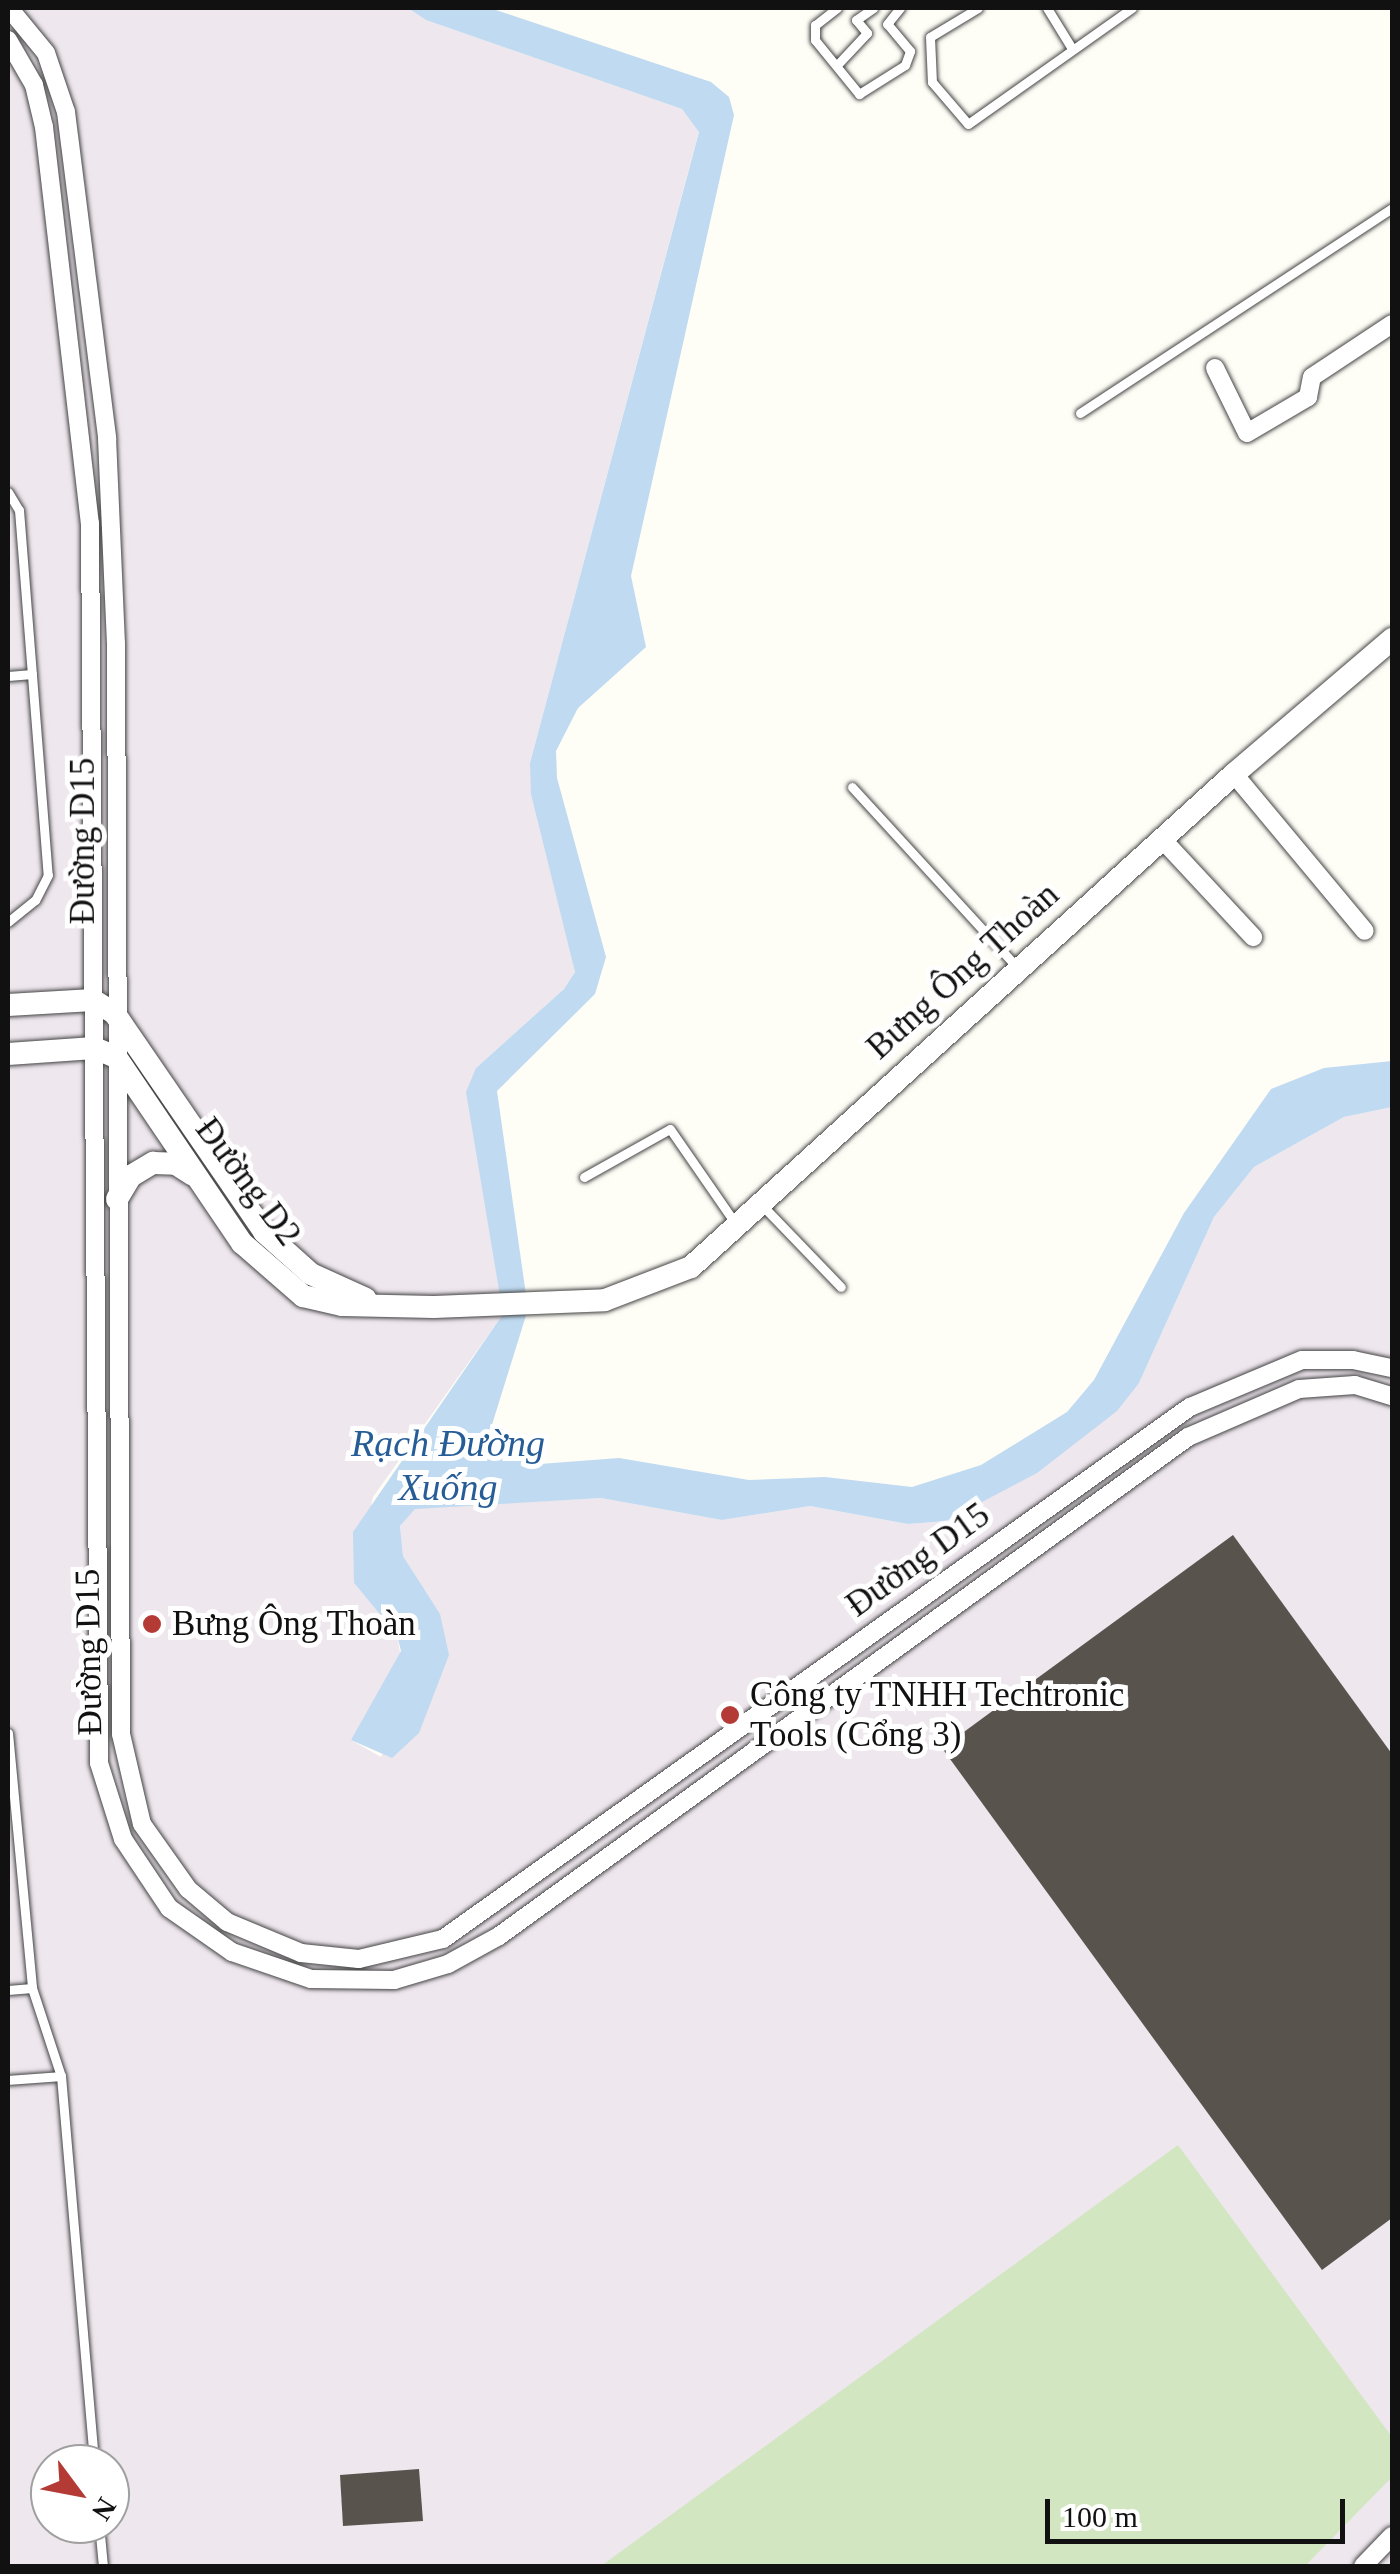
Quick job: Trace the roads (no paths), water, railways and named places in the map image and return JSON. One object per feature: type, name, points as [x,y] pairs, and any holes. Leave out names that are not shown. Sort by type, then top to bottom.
[{"type":"street","name":"Đường D15","points":[[9,8],[46,53],[62,94],[98,354],[116,642],[115,1014],[105,1052],[98,1750],[112,1812],[152,1886],[188,1924],[259,1965],[324,1980],[394,1980],[474,1951],[1188,1437],[1299,1389],[1355,1386],[1392,1396]]},
{"type":"street","name":"Đường D15","points":[[8,40],[40,106],[84,436],[94,644],[94,1000],[105,1052],[117,1198],[122,1734],[142,1824],[188,1890],[227,1922],[301,1953],[359,1959],[416,1949],[473,1923],[1190,1407],[1302,1360],[1354,1360],[1392,1368]]},
{"type":"street","points":[[1215,368],[1248,433],[1308,396],[1312,377],[1392,324]]},
{"type":"street","name":"Bưng Ông Thoàn","points":[[434,1307],[556,1306],[606,1300],[691,1266],[1234,774],[1391,643]]},
{"type":"street","points":[[1234,774],[1365,931]]},
{"type":"street","points":[[1162,839],[1254,937]]},
{"type":"street","points":[[8,1005],[94,1000],[115,1014]]},
{"type":"street","name":"Đường D2","points":[[115,1014],[279,1249],[330,1285],[378,1304]]},
{"type":"street","points":[[8,1054],[105,1052]]},
{"type":"street","name":"Đường D2","points":[[105,1052],[242,1243],[285,1284],[321,1302],[434,1307]]},
{"type":"street","points":[[117,1198],[138,1170],[161,1162],[184,1168],[202,1183]]},
{"type":"street","points":[[678,1773],[692,1792]]},
{"type":"street","points":[[1362,2566],[1392,2536]]},
{"type":"lane","points":[[837,8],[815,25],[816,40],[860,94],[905,65],[910,50],[887,24],[900,8]]},
{"type":"lane","points":[[837,65],[866,33],[856,20],[874,8]]},
{"type":"lane","points":[[956,8],[963,17]]},
{"type":"lane","points":[[978,8],[930,37],[932,82],[968,124],[1071,47],[1132,8]]},
{"type":"lane","points":[[1047,8],[1071,47]]},
{"type":"lane","points":[[1080,414],[1392,208]]},
{"type":"lane","points":[[8,492],[19,510],[48,876],[36,900],[8,922]]},
{"type":"lane","points":[[8,676],[32,674]]},
{"type":"lane","points":[[852,787],[1018,968]]},
{"type":"lane","points":[[584,1177],[670,1129],[735,1223]]},
{"type":"lane","points":[[759,1202],[840,1287]]},
{"type":"lane","points":[[8,1733],[32,1988],[61,2076],[92,2444]]},
{"type":"lane","points":[[8,1990],[32,1988]]},
{"type":"lane","points":[[8,2080],[61,2076]]},
{"type":"water","name":"Rạch Đường Xuống","points":[[408,8],[490,8],[711,82],[729,97],[734,115],[631,576],[646,647],[578,708],[556,751],[557,778],[606,957],[595,994],[497,1091],[528,1309],[486,1444],[492,1454],[540,1464],[619,1458],[749,1480],[825,1477],[912,1487],[981,1465],[1067,1412],[1094,1380],[1184,1213],[1271,1089],[1324,1068],[1392,1061],[1392,1107],[1344,1117],[1254,1167],[1214,1217],[1139,1383],[1117,1411],[1037,1473],[946,1521],[908,1524],[810,1506],[722,1520],[601,1498],[415,1509],[400,1526],[403,1556],[440,1614],[449,1655],[419,1733],[392,1758],[351,1740],[401,1651],[397,1635],[354,1583],[353,1532],[503,1314],[466,1092],[476,1068],[564,989],[575,972],[531,794],[530,763],[699,132],[682,109],[426,20]]},
{"type":"place","name":"Bưng Ông Thoàn","points":[[152,1624]]},
{"type":"place","name":"Công ty TNHH Techtronic Tools (Cổng 3)","points":[[730,1715]]}]
